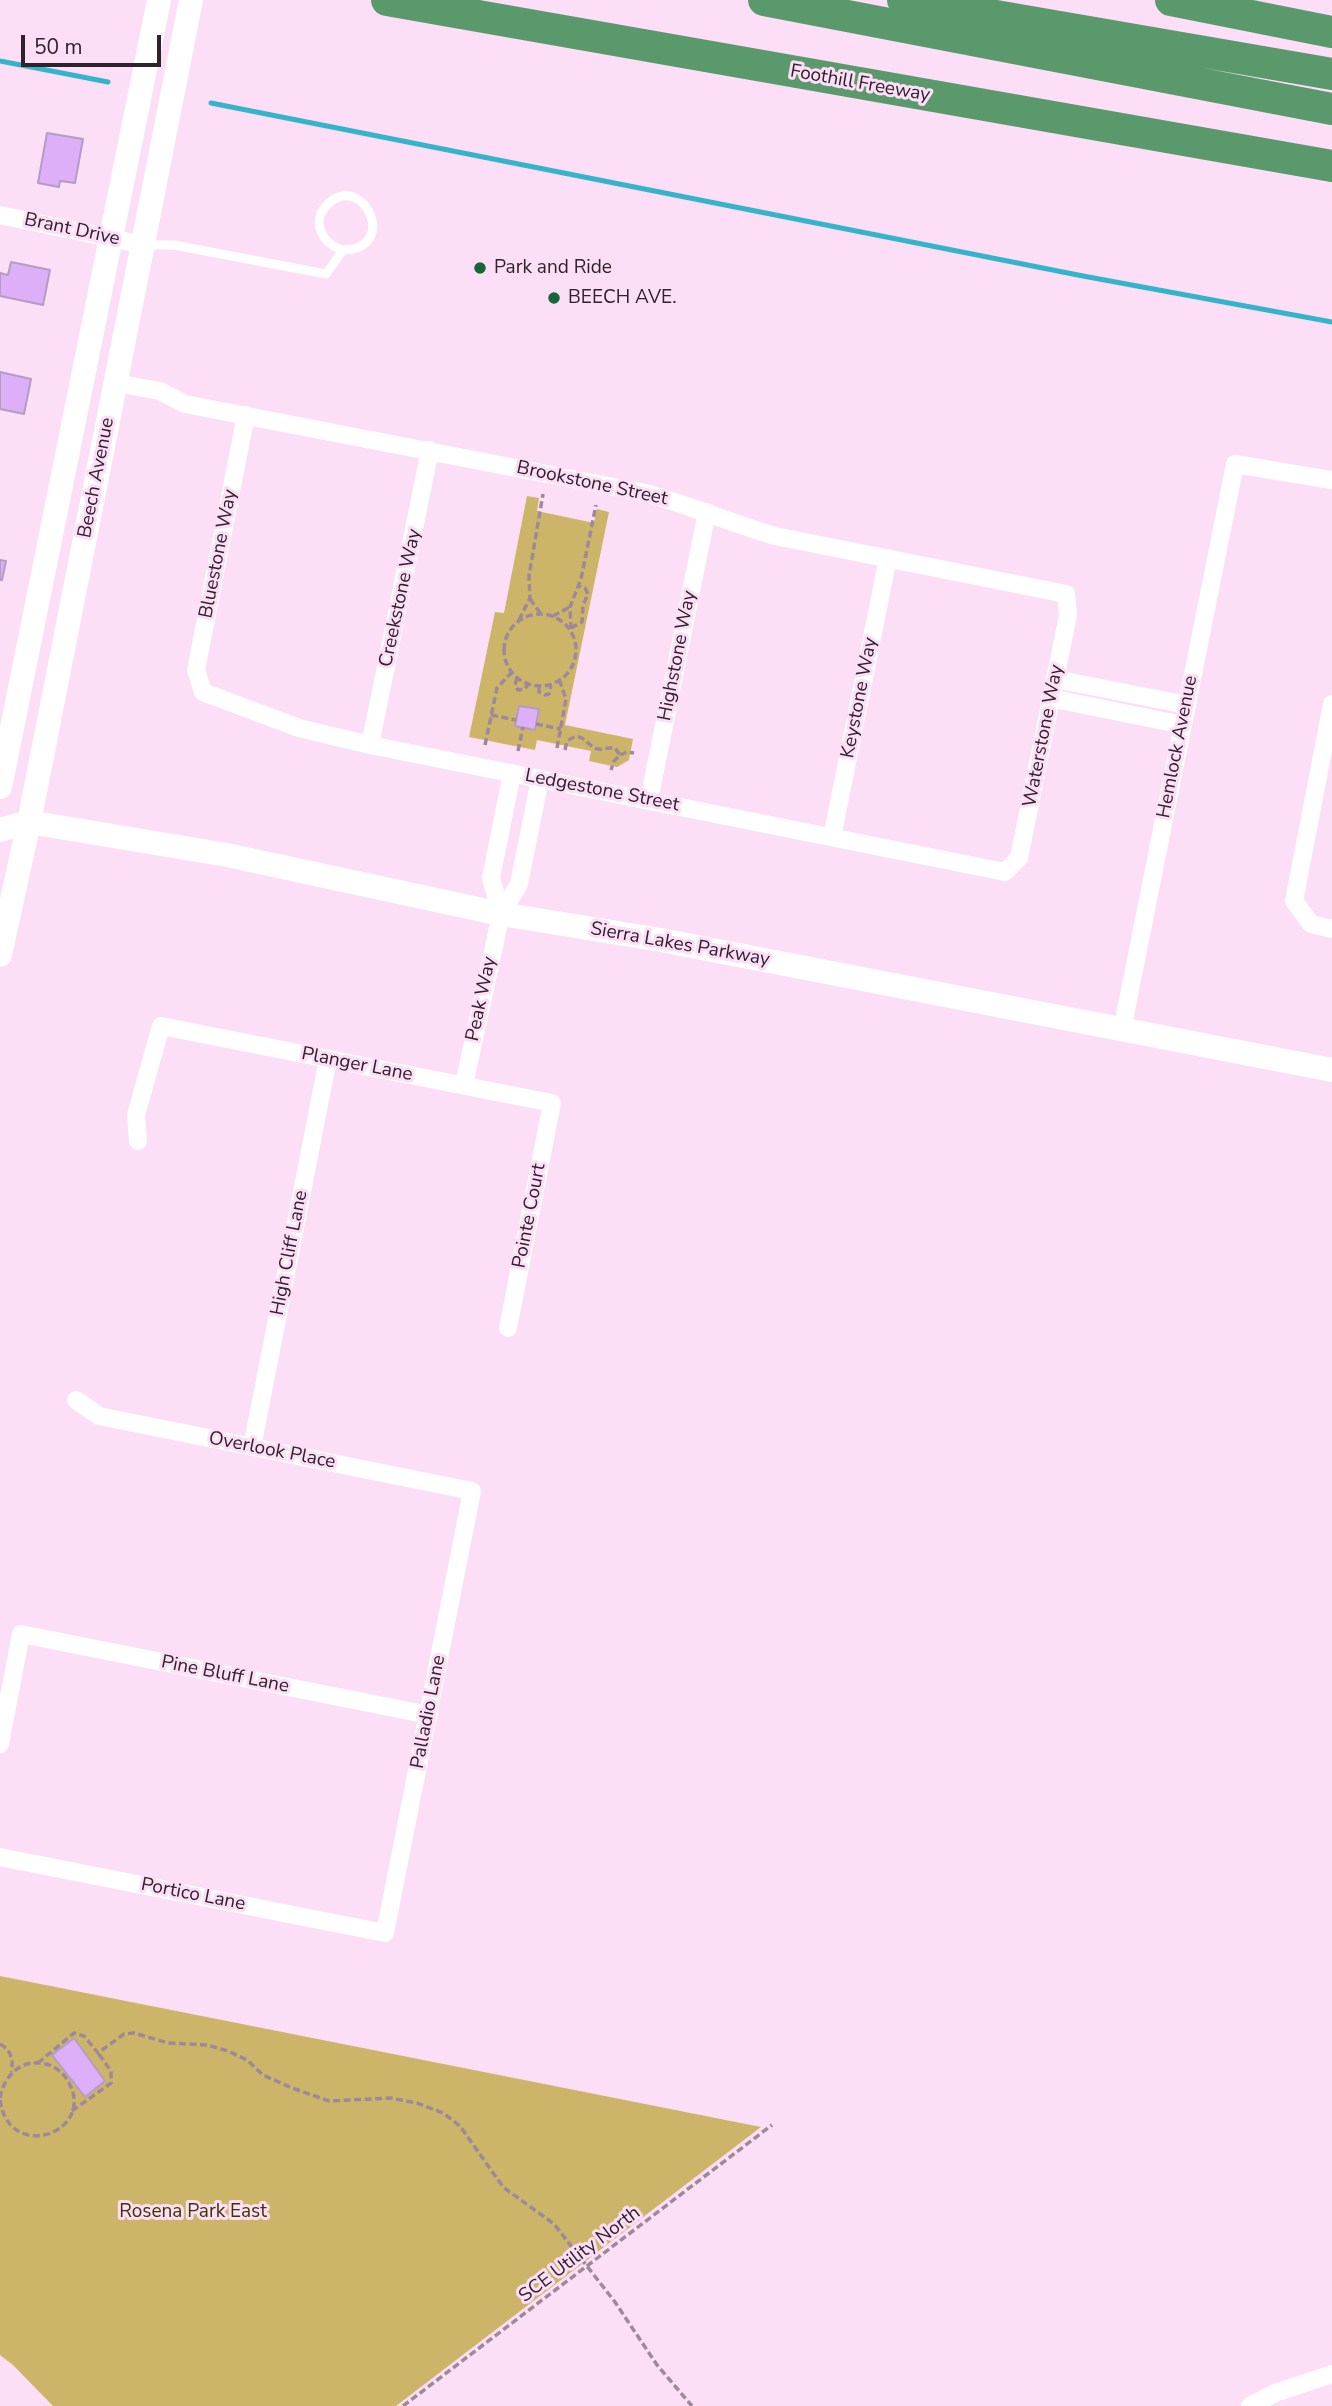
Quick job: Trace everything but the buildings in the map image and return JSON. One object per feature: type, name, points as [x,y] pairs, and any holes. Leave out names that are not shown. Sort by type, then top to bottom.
[{"type":"highway","name":"Foothill Freeway","points":[[387,0],[1332,166]]},
{"type":"highway","points":[[764,0],[1332,109]]},
{"type":"highway","points":[[903,0],[1332,74]]},
{"type":"highway","points":[[1171,0],[1332,32]]},
{"type":"main road","name":"Beech Avenue","points":[[0,788],[159,0]]},
{"type":"main road","name":"Beech Avenue","points":[[0,955],[29,822],[191,0]]},
{"type":"main road","name":"Sierra Lakes Parkway","points":[[0,800],[29,822]]},
{"type":"main road","name":"Sierra Lakes Parkway","points":[[0,830],[29,822],[227,855],[501,914],[661,940],[1332,1070]]},
{"type":"street","name":"Brant Drive","points":[[0,215],[144,245]]},
{"type":"street","name":"Brookstone Street","points":[[116,383],[160,391],[185,404],[645,493],[775,536],[1066,594]]},
{"type":"street","name":"Bluestone Way","points":[[203,692],[196,670],[246,415]]},
{"type":"street","name":"Creekstone Way","points":[[370,745],[430,450]]},
{"type":"street","name":"Hemlock Avenue","points":[[1122,1030],[1235,464],[1332,480]]},
{"type":"street","name":"Highstone Way","points":[[649,800],[707,512]]},
{"type":"street","name":"Keystone Way","points":[[832,837],[888,558]]},
{"type":"street","name":"Waterstone Way","points":[[1005,872],[1019,858],[1068,615],[1066,594]]},
{"type":"street","points":[[1055,678],[1187,705]]},
{"type":"street","name":"Ledgestone Street","points":[[203,692],[299,728],[370,745],[1005,872]]},
{"type":"street","points":[[1051,698],[1183,725]]},
{"type":"street","points":[[1332,704],[1294,901],[1311,924],[1332,929]]},
{"type":"street","name":"Peak Way","points":[[501,914],[491,878],[512,773]]},
{"type":"street","name":"Peak Way","points":[[464,1085],[501,914],[519,884],[540,779]]},
{"type":"street","name":"Planger Lane","points":[[138,1141],[136,1115],[161,1026],[552,1103]]},
{"type":"street","name":"High Cliff Lane","points":[[252,1447],[328,1059]]},
{"type":"street","name":"Pointe Court","points":[[508,1328],[552,1103]]},
{"type":"street","name":"Overlook Place","points":[[76,1400],[99,1416],[472,1491]]},
{"type":"street","name":"Palladio Lane","points":[[385,1933],[472,1491]]},
{"type":"street","name":"Pine Bluff Lane","points":[[0,1744],[21,1634],[429,1715]]},
{"type":"street","name":"Portico Lane","points":[[0,1857],[385,1933]]},
{"type":"street","points":[[1250,2406],[1275,2393],[1332,2374]]},
{"type":"lane","points":[[144,245],[174,244],[326,274],[343,250],[360,247],[372,233],[374,225],[369,208],[363,202],[346,196],[329,203],[320,218],[322,236],[335,248],[343,250]]},
{"type":"path","points":[[519,620],[541,614],[563,621],[571,629],[577,652],[569,674],[551,685],[539,687],[528,684],[512,672],[504,653],[510,629],[519,620],[530,598],[529,576],[543,494]]},
{"type":"path","points":[[571,629],[570,607],[578,586],[596,505]]},
{"type":"path","points":[[571,629],[582,622],[583,605],[588,594],[585,588],[578,586]]},
{"type":"path","points":[[530,598],[541,614]]},
{"type":"path","points":[[552,616],[570,607]]},
{"type":"path","points":[[485,745],[497,688],[512,672]]},
{"type":"path","points":[[517,678],[515,685],[518,690],[524,689],[528,684]]},
{"type":"path","points":[[557,748],[566,699],[559,681]]},
{"type":"path","points":[[539,687],[539,692],[545,695],[549,694],[551,685]]},
{"type":"path","points":[[491,715],[516,720]]},
{"type":"path","points":[[536,724],[561,729]]},
{"type":"path","points":[[518,751],[523,727]]},
{"type":"path","points":[[565,750],[570,739],[580,737],[597,749],[615,748],[620,755]]},
{"type":"path","points":[[611,770],[620,755],[634,753]]},
{"type":"path","points":[[0,2044],[9,2052],[13,2065],[0,2099],[6,2120],[13,2127],[31,2136],[42,2136],[61,2128],[72,2111],[110,2083],[111,2071],[85,2036],[74,2033],[38,2063]]},
{"type":"path","points":[[98,2053],[124,2034],[134,2033],[168,2043],[207,2045],[247,2060],[263,2075],[329,2101],[391,2098],[417,2103],[443,2113],[460,2126],[503,2187],[554,2224],[615,2302],[657,2365],[692,2406]]},
{"type":"path","points":[[0,2083],[26,2064],[50,2065],[61,2070],[73,2089],[72,2111]]},
{"type":"path","name":"SCE Utility North","points":[[403,2406],[772,2126]]},
{"type":"green space","points":[[527,496],[539,498],[537,511],[594,523],[597,509],[609,512],[565,725],[633,739],[629,760],[617,767],[589,761],[591,751],[537,740],[535,750],[469,737],[495,612],[504,613]]},
{"type":"green space","name":"Rosena Park East","points":[[0,1976],[761,2127],[396,2406],[53,2406],[0,2355]]},
{"type":"waterway","points":[[0,61],[108,82]]},
{"type":"waterway","points":[[211,103],[1083,276],[1332,322]]},
{"type":"place","name":"Park and Ride","points":[[480,268]]},
{"type":"place","name":"BEECH AVE.","points":[[554,298]]}]
